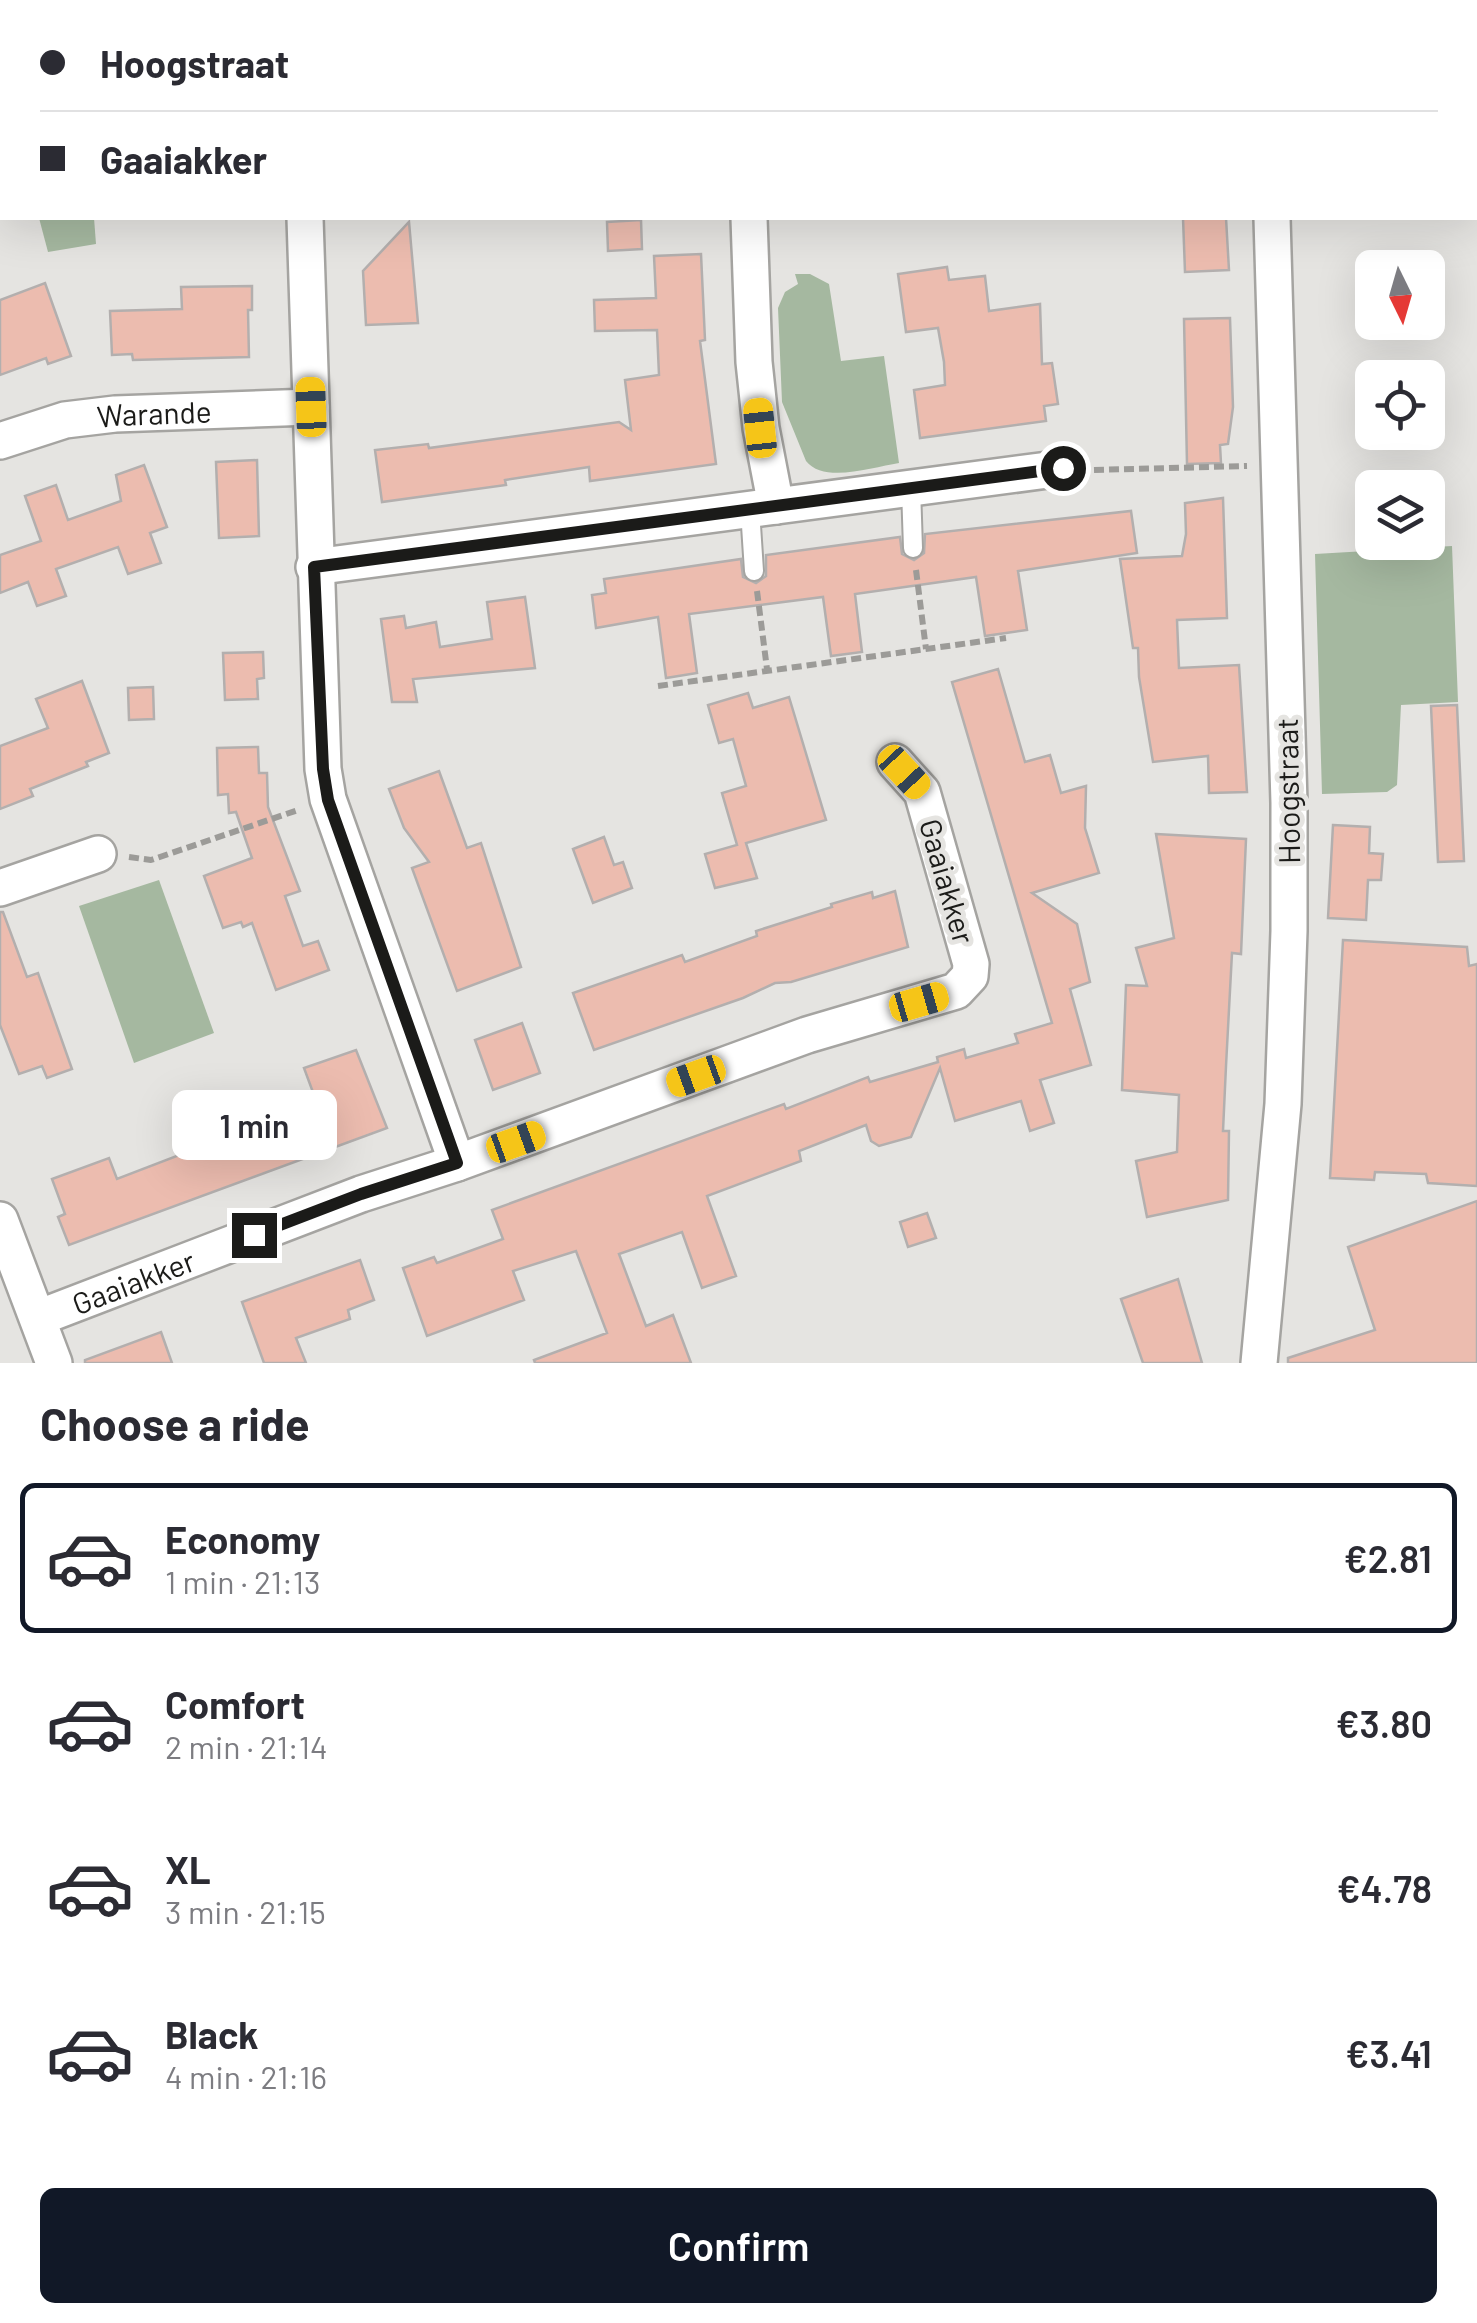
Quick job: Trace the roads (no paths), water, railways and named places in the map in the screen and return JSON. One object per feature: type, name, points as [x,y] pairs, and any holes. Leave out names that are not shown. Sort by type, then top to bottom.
[{"type":"street","points":[[305,220],[323,769],[328,800],[457,1163]]},
{"type":"street","points":[[749,220],[763,508]]},
{"type":"street","name":"Hoogstraat","points":[[1259,1363],[1282,1104],[1289,931],[1290,803],[1272,220]]},
{"type":"street","name":"Warande","points":[[0,441],[65,420],[115,414],[311,407]]},
{"type":"street","points":[[314,567],[1063,468]]},
{"type":"street","name":"Gaaiakker","points":[[38,1318],[361,1194],[807,1036],[956,992],[970,976],[972,964],[922,792],[895,762]]},
{"type":"street","points":[[0,888],[98,854]]},
{"type":"street","points":[[0,1220],[54,1363]]},
{"type":"lane","points":[[911,488],[914,548]]},
{"type":"lane","points":[[754,572],[763,508]]}]
